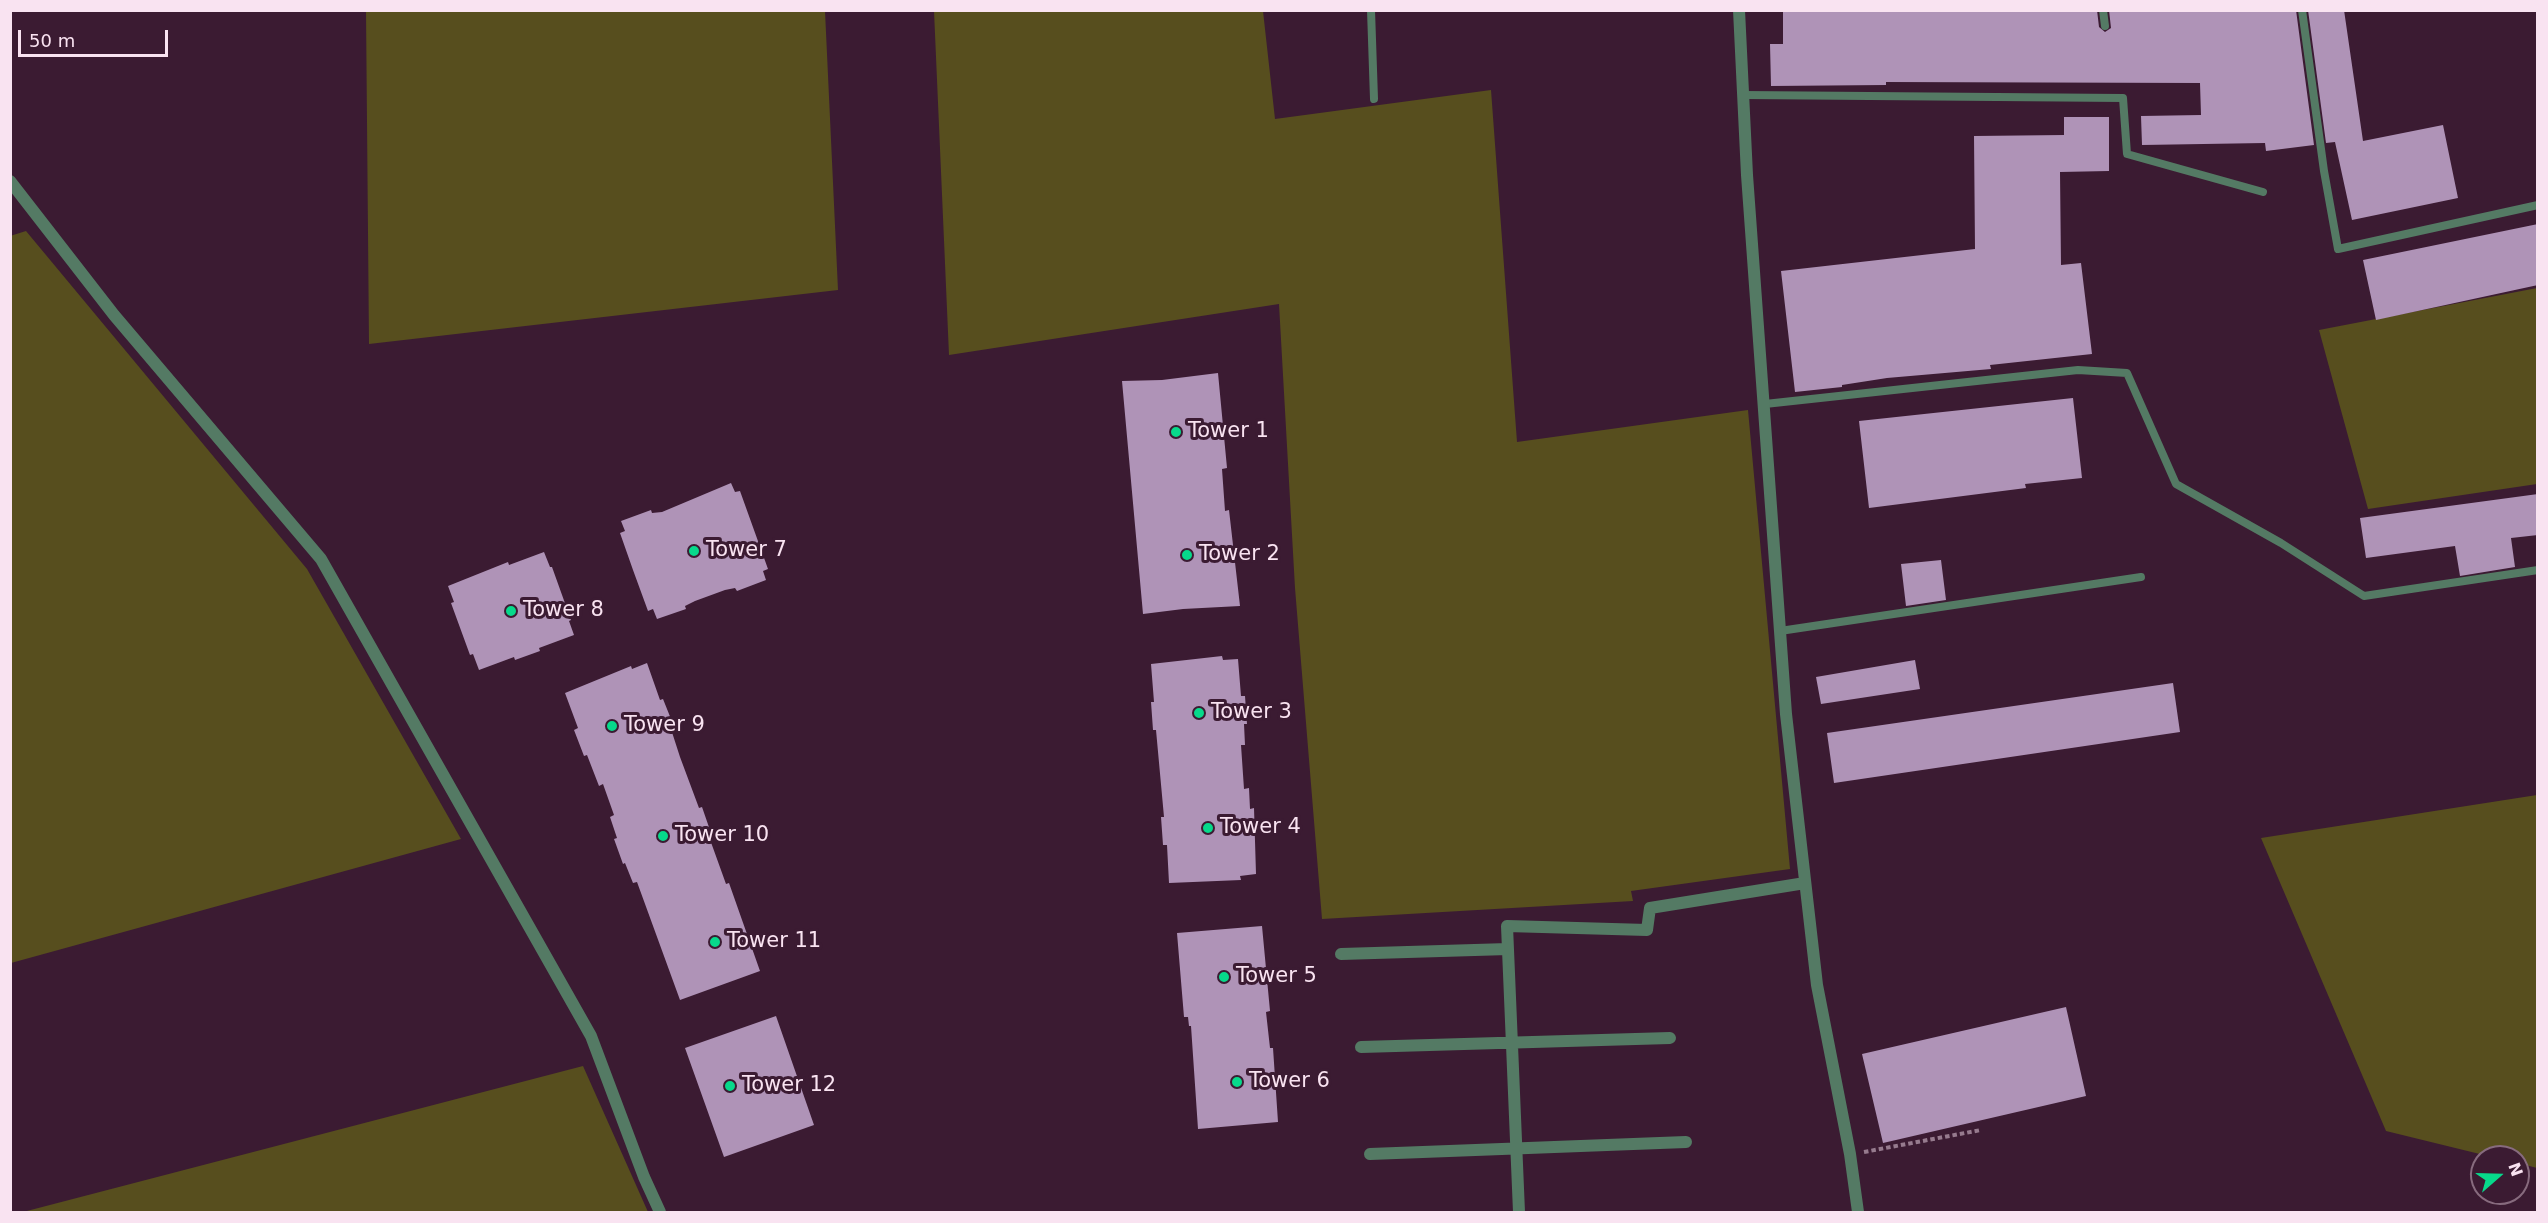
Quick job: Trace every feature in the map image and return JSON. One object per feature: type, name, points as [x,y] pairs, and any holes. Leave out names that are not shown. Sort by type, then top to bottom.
[{"type":"street","points":[[1739,10],[1770,508],[1786,714],[1817,985],[1850,1154],[1858,1212]]},
{"type":"street","points":[[10,181],[114,315],[321,559],[591,1036],[644,1177],[660,1212]]},
{"type":"street","points":[[1518,1212],[1507,927],[1647,930],[1650,908],[1805,883]]},
{"type":"street","points":[[1341,954],[1508,949]]},
{"type":"street","points":[[1361,1047],[1670,1038]]},
{"type":"street","points":[[1370,1154],[1686,1142]]},
{"type":"lane","points":[[1371,10],[1374,99]]},
{"type":"lane","points":[[2103,10],[2104,26]]},
{"type":"lane","points":[[2302,10],[2324,171],[2338,249],[2538,206]]},
{"type":"lane","points":[[1743,95],[2123,98],[2127,153],[2263,192]]},
{"type":"lane","points":[[1765,404],[2078,370],[2127,373],[2176,483],[2281,543],[2364,596],[2538,570]]},
{"type":"lane","points":[[1780,631],[2141,577]]},
{"type":"path","points":[[1850,1154],[1982,1130]]},
{"type":"shaded area","points":[[366,11],[825,11],[838,290],[369,344]]},
{"type":"shaded area","points":[[934,11],[1263,11],[1275,119],[1491,90],[1517,442],[1748,410],[1790,869],[1631,891],[1633,901],[1322,919],[1295,588],[1279,304],[949,355]]},
{"type":"shaded area","points":[[26,231],[307,569],[461,839],[11,963],[10,236]]},
{"type":"shaded area","points":[[2537,288],[2537,484],[2368,509],[2319,330]]},
{"type":"shaded area","points":[[2538,795],[2537,1168],[2530,1166],[2530,1145],[2470,1145],[2470,1152],[2386,1131],[2261,838]]},
{"type":"shaded area","points":[[583,1066],[648,1212],[23,1212]]},
{"type":"building","points":[[1783,10],[2097,10],[2099,27],[2105,32],[2111,28],[2109,10],[2296,10],[2314,145],[2266,151],[2265,143],[2142,145],[2141,116],[2201,115],[2200,83],[1886,82],[1886,85],[1771,86],[1770,44],[1783,44]]},
{"type":"building","points":[[2308,10],[2344,10],[2363,141],[2443,125],[2458,198],[2352,220],[2335,142],[2326,143]]},
{"type":"building","points":[[2064,117],[2109,117],[2109,171],[2060,172],[2061,265],[2081,263],[2092,354],[1990,365],[1991,369],[1887,378],[1842,385],[1842,387],[1795,392],[1781,271],[1975,249],[1974,136],[2064,135]]},
{"type":"building","points":[[2538,224],[2538,285],[2376,320],[2363,260]]},
{"type":"building","points":[[1218,373],[1227,468],[1222,469],[1225,511],[1229,510],[1240,606],[1143,614],[1122,381],[1162,380]]},
{"type":"building","points":[[2073,398],[2082,478],[2025,484],[2026,488],[1869,508],[1859,421]]},
{"type":"building","name":"Tower 7","points":[[731,483],[735,492],[740,491],[768,569],[763,571],[766,580],[737,591],[735,588],[725,590],[695,601],[685,606],[686,609],[657,619],[653,609],[648,611],[620,533],[625,531],[621,521],[651,510],[652,513],[662,512]]},
{"type":"building","points":[[2538,494],[2538,535],[2511,538],[2515,567],[2460,576],[2455,546],[2366,558],[2360,518]]},
{"type":"building","name":"Tower 8","points":[[544,552],[552,567],[574,635],[539,648],[540,651],[515,660],[514,657],[479,670],[473,654],[470,655],[451,603],[454,602],[448,586],[508,562],[509,565]]},
{"type":"building","points":[[1941,560],[1946,600],[1906,606],[1901,564]]},
{"type":"building","points":[[1222,656],[1223,660],[1238,659],[1241,696],[1245,696],[1247,724],[1244,724],[1245,745],[1241,745],[1244,789],[1249,788],[1250,809],[1254,808],[1256,874],[1240,876],[1241,880],[1169,883],[1167,845],[1163,845],[1161,817],[1164,817],[1156,730],[1153,730],[1151,702],[1154,702],[1151,664]]},
{"type":"building","points":[[1915,660],[1920,689],[1821,704],[1816,677]]},
{"type":"building","points":[[647,663],[660,700],[663,699],[673,724],[670,726],[680,757],[699,808],[702,807],[711,833],[708,834],[726,884],[729,883],[760,971],[680,1000],[637,882],[633,883],[625,863],[623,864],[614,839],[617,838],[610,817],[614,815],[603,784],[599,786],[587,755],[584,756],[574,730],[578,728],[565,693],[631,666],[632,669]]},
{"type":"building","points":[[2173,683],[2180,732],[1834,783],[1827,733]]},
{"type":"building","points":[[1262,926],[1270,1011],[1266,1012],[1270,1048],[1273,1048],[1278,1122],[1198,1129],[1191,1026],[1189,1026],[1188,1017],[1184,1017],[1177,933]]},
{"type":"building","points":[[2066,1007],[2086,1096],[1883,1143],[1862,1054]]},
{"type":"building","name":"Tower 12","points":[[776,1016],[814,1125],[724,1157],[685,1048]]},
{"type":"place","name":"Tower 1","points":[[1176,432]]},
{"type":"place","name":"Tower 7","points":[[694,551]]},
{"type":"place","name":"Tower 2","points":[[1187,555]]},
{"type":"place","name":"Tower 8","points":[[511,611]]},
{"type":"place","name":"Tower 3","points":[[1199,713]]},
{"type":"place","name":"Tower 9","points":[[612,726]]},
{"type":"place","name":"Tower 4","points":[[1208,828]]},
{"type":"place","name":"Tower 10","points":[[663,836]]},
{"type":"place","name":"Tower 11","points":[[715,942]]},
{"type":"place","name":"Tower 5","points":[[1224,977]]},
{"type":"place","name":"Tower 6","points":[[1237,1082]]},
{"type":"place","name":"Tower 12","points":[[730,1086]]}]
